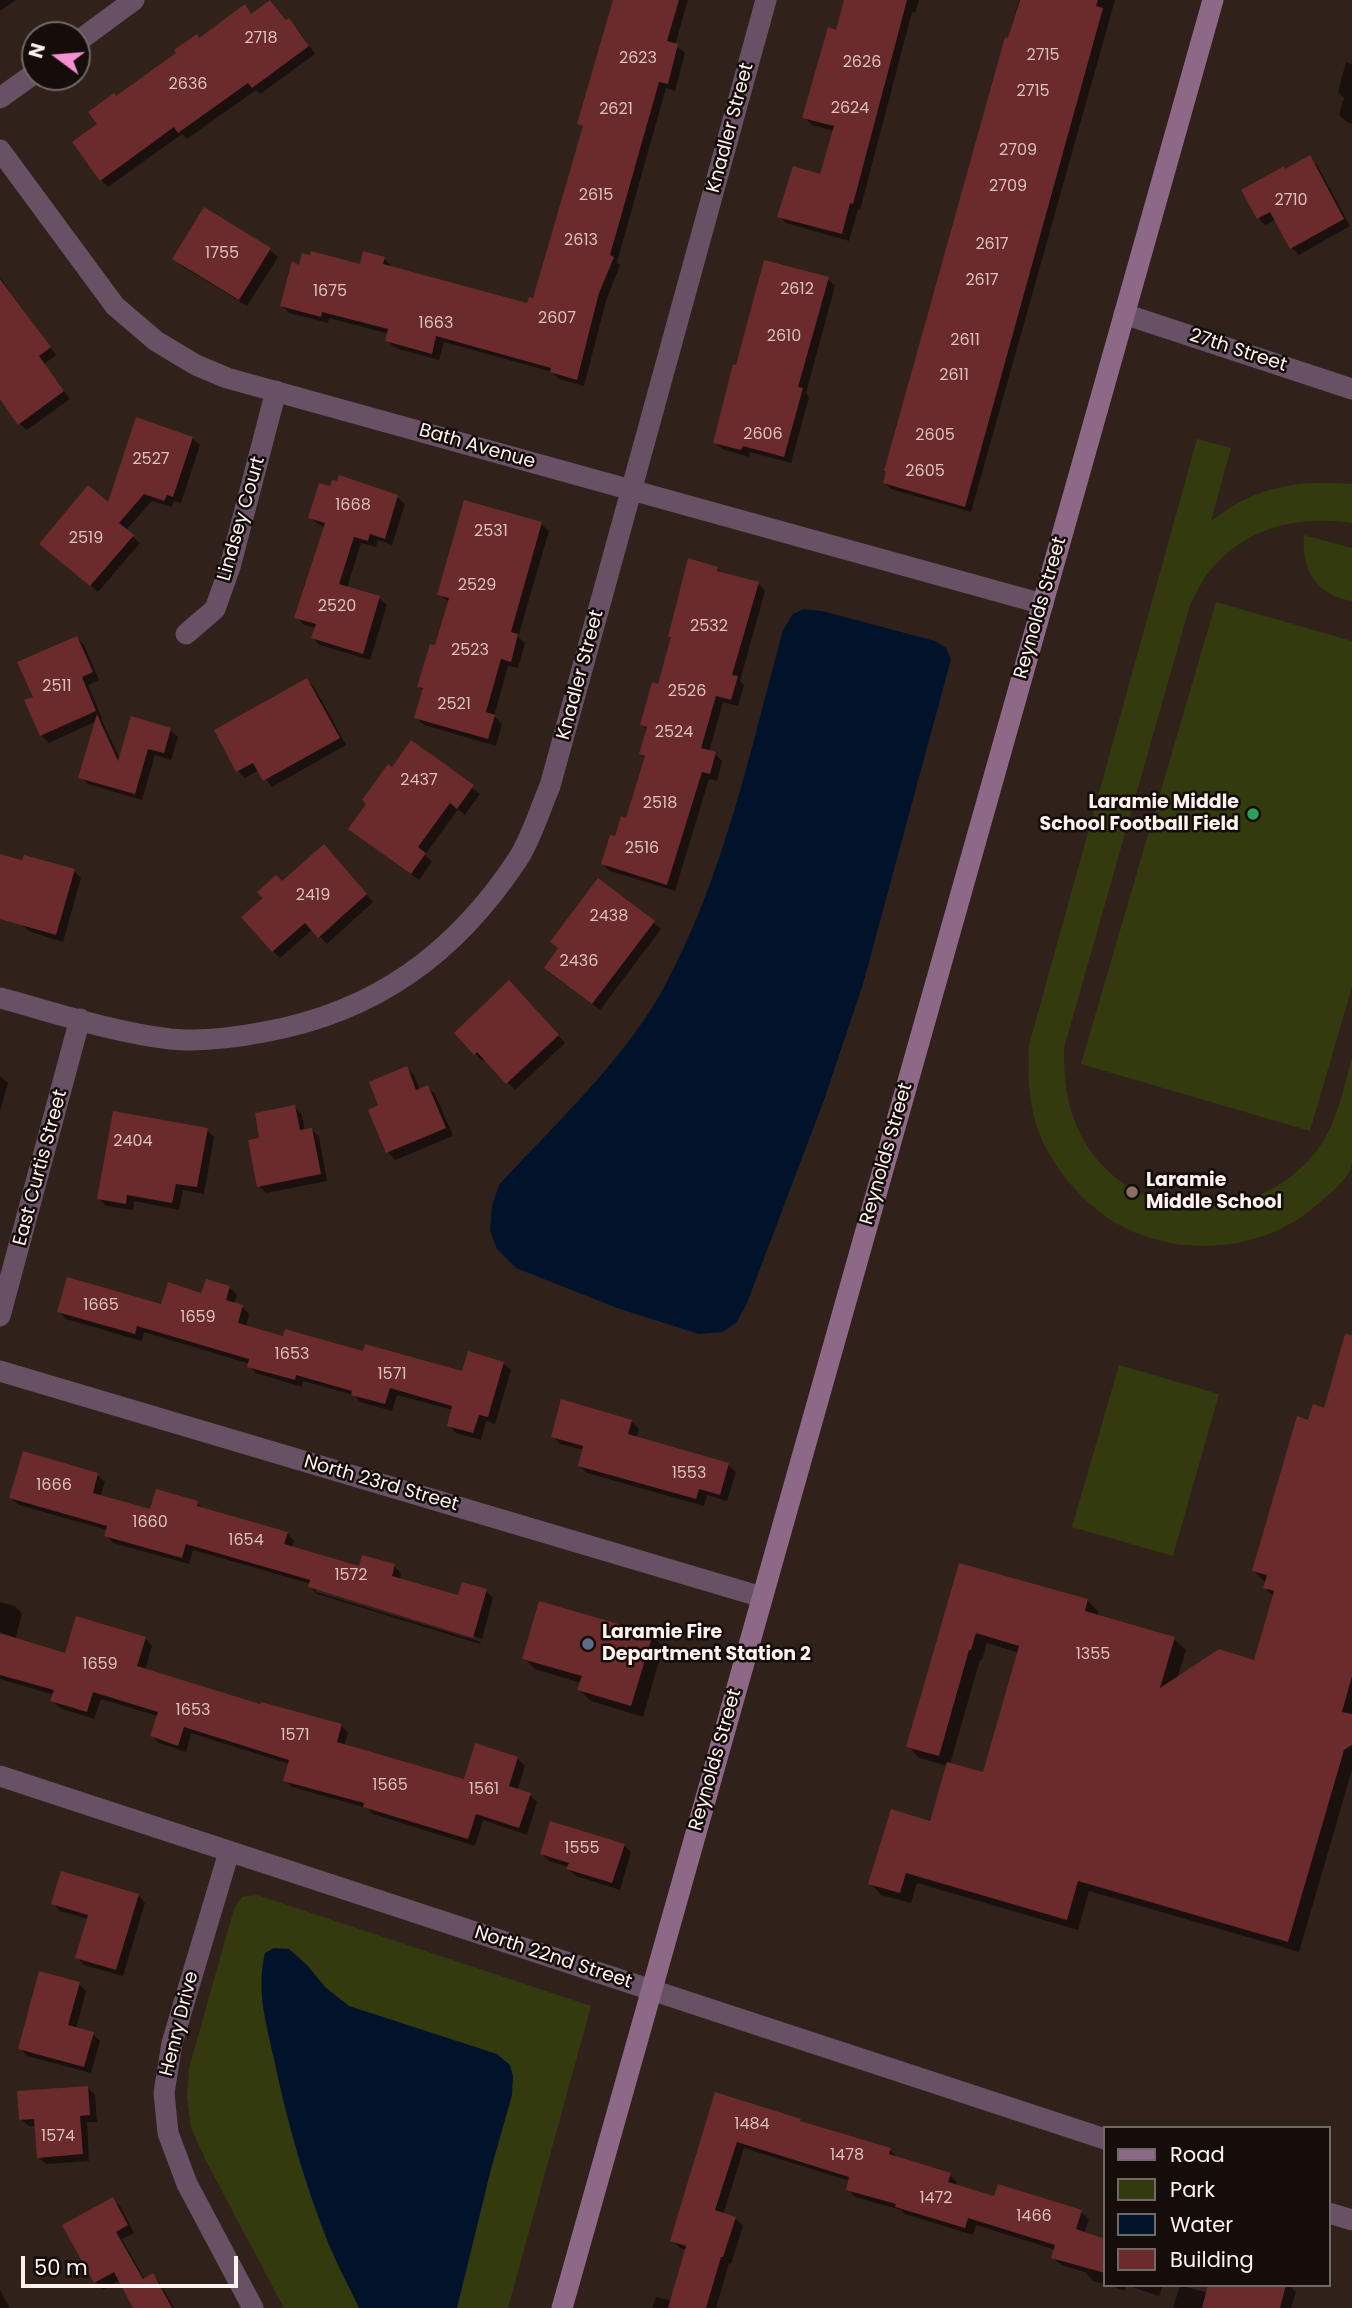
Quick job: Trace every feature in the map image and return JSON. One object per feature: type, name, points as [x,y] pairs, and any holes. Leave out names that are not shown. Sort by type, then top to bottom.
[{"type":"main road","name":"Reynolds Street","points":[[562,2308],[1213,0]]},
{"type":"street","points":[[91,32],[134,0]]},
{"type":"street","name":"Knadler Street","points":[[0,998],[121,1031],[171,1039],[225,1040],[297,1026],[358,1005],[416,970],[476,916],[519,856],[550,786],[766,0]]},
{"type":"street","points":[[0,98],[21,83]]},
{"type":"street","name":"Bath Avenue","points":[[0,150],[115,306],[156,341],[196,365],[227,378],[1043,604]]},
{"type":"street","name":"27th Street","points":[[1124,314],[1352,389]]},
{"type":"street","name":"Lindsey Court","points":[[186,634],[215,609],[230,567],[276,391]]},
{"type":"street","name":"East Curtis Street","points":[[0,1316],[80,1019]]},
{"type":"street","name":"North 23rd Street","points":[[0,1371],[762,1597]]},
{"type":"street","name":"North 22nd Street","points":[[0,1776],[1104,2140]]},
{"type":"street","name":"Henry Drive","points":[[229,1852],[172,2043],[164,2093],[168,2133],[187,2184],[253,2308]]},
{"type":"street","points":[[1331,2214],[1352,2220]]},
{"type":"green space","points":[[1197,439],[1231,448],[1211,521],[1240,502],[1270,490],[1310,483],[1352,484],[1352,523],[1310,521],[1271,529],[1253,536],[1220,560],[1206,576],[1190,605],[1064,1048],[1065,1080],[1071,1111],[1079,1131],[1100,1163],[1128,1186],[1161,1201],[1196,1206],[1232,1203],[1266,1192],[1297,1171],[1328,1133],[1352,1058],[1352,1164],[1347,1175],[1328,1196],[1296,1220],[1272,1233],[1219,1245],[1164,1242],[1138,1234],[1103,1215],[1084,1199],[1059,1170],[1040,1136],[1030,1098],[1028,1071],[1029,1045]]},
{"type":"green space","points":[[1304,535],[1352,548],[1352,601],[1329,593],[1313,579],[1305,559]]},
{"type":"green space","name":"Laramie Middle School Football Field","points":[[1216,602],[1352,641],[1352,987],[1310,1131],[1081,1064]]},
{"type":"green space","points":[[1119,1365],[1219,1394],[1173,1556],[1072,1527]]},
{"type":"green space","points":[[257,1895],[591,2006],[508,2308],[284,2308],[206,2161],[191,2128],[187,2097],[189,2068],[234,1909],[242,1897]]},
{"type":"water","points":[[803,609],[822,611],[935,641],[946,648],[951,659],[863,984],[824,1100],[747,1303],[736,1323],[722,1332],[699,1334],[617,1308],[516,1268],[497,1249],[490,1231],[492,1206],[499,1185],[608,1068],[662,991],[702,905],[718,860],[746,769],[783,630],[793,614]]},
{"type":"water","points":[[274,1948],[289,1949],[325,1987],[349,2006],[497,2054],[510,2065],[513,2076],[512,2095],[457,2308],[359,2308],[329,2245],[312,2199],[279,2083],[265,2019],[261,1980],[265,1953]]},
{"type":"building","points":[[270,0],[286,20],[289,18],[309,46],[252,88],[248,83],[178,133],[174,127],[100,181],[72,142],[97,124],[88,112],[114,93],[116,96],[176,53],[174,50],[197,34],[199,38],[245,4],[251,14]]},
{"type":"building","points":[[613,0],[679,0],[667,41],[678,44],[668,84],[659,82],[610,255],[614,257],[599,293],[577,380],[550,372],[551,368],[436,336],[432,354],[385,341],[388,329],[322,312],[321,317],[280,306],[292,261],[299,265],[302,253],[310,255],[311,251],[360,264],[363,251],[385,257],[383,264],[527,303],[529,297],[533,298],[583,126],[577,124]]},
{"type":"building","points":[[844,0],[907,0],[853,204],[850,203],[842,234],[777,217],[793,166],[820,174],[834,126],[802,118],[828,27],[836,30]]},
{"type":"building","points":[[1020,0],[1098,0],[1096,6],[1103,8],[965,507],[883,483],[884,471],[1005,37],[1008,38]]},
{"type":"building","points":[[1310,155],[1344,219],[1290,249],[1270,212],[1257,219],[1241,190]]},
{"type":"building","points":[[204,207],[271,248],[239,300],[172,259]]},
{"type":"building","points":[[764,260],[829,277],[798,387],[803,388],[784,457],[743,446],[741,450],[713,443]]},
{"type":"building","points":[[0,279],[51,347],[39,356],[64,391],[18,425],[0,399]]},
{"type":"building","points":[[136,417],[193,437],[173,497],[167,495],[164,501],[144,494],[119,523],[134,535],[90,586],[39,544],[88,485],[108,502]]},
{"type":"building","points":[[339,475],[398,495],[385,539],[370,534],[368,541],[354,537],[339,584],[380,596],[363,654],[311,638],[316,624],[294,618],[325,523],[308,518],[319,483],[330,486],[332,480],[337,481]]},
{"type":"building","points":[[464,500],[542,522],[511,632],[518,634],[511,662],[501,659],[486,712],[495,715],[488,739],[414,718],[423,688],[417,687],[430,644],[435,645],[449,598],[437,595]]},
{"type":"building","points":[[688,558],[718,567],[717,571],[759,582],[732,675],[738,676],[731,700],[716,696],[701,748],[716,752],[710,774],[702,772],[667,885],[601,864],[610,835],[615,836],[621,816],[626,818],[645,756],[639,754],[647,727],[640,725],[652,682],[658,684]]},
{"type":"building","points":[[77,636],[93,672],[82,677],[96,711],[40,736],[24,700],[33,697],[17,662]]},
{"type":"building","points":[[307,678],[340,738],[263,781],[253,763],[236,772],[214,730]]},
{"type":"building","points":[[97,714],[118,761],[131,716],[171,728],[164,753],[148,749],[135,794],[78,778]]},
{"type":"building","points":[[411,740],[474,785],[457,809],[450,803],[418,847],[426,853],[411,874],[348,829],[366,804],[362,800],[388,764],[392,767]]},
{"type":"building","points":[[324,844],[367,894],[318,938],[305,923],[272,952],[241,917],[263,898],[257,892],[276,875],[282,881]]},
{"type":"building","points":[[0,854],[22,860],[24,855],[75,869],[56,935],[0,919]]},
{"type":"building","points":[[598,878],[655,921],[592,1004],[544,968],[558,948],[550,942]]},
{"type":"building","points":[[509,980],[559,1035],[506,1084],[477,1052],[474,1055],[454,1033]]},
{"type":"building","points":[[407,1066],[416,1090],[428,1085],[446,1128],[386,1153],[368,1110],[378,1105],[369,1082]]},
{"type":"building","points":[[295,1105],[300,1130],[312,1128],[321,1174],[257,1187],[248,1140],[259,1138],[255,1113]]},
{"type":"building","points":[[113,1111],[208,1128],[197,1187],[176,1184],[172,1203],[127,1195],[126,1204],[97,1199]]},
{"type":"building","points":[[67,1277],[161,1304],[168,1282],[201,1293],[206,1279],[230,1286],[226,1300],[243,1305],[238,1323],[283,1336],[285,1329],[363,1351],[365,1344],[462,1371],[468,1351],[504,1362],[488,1417],[479,1415],[473,1433],[447,1426],[452,1406],[390,1388],[385,1404],[351,1395],[352,1391],[296,1375],[295,1380],[247,1367],[249,1359],[137,1326],[135,1334],[57,1312]]},
{"type":"building","points":[[1345,1334],[1352,1335],[1352,1676],[1342,1712],[1352,1714],[1352,1745],[1344,1750],[1288,1942],[1078,1881],[1067,1920],[906,1873],[900,1893],[868,1884],[891,1809],[930,1821],[947,1762],[983,1772],[1019,1646],[976,1633],[939,1756],[906,1747],[959,1563],[1088,1599],[1085,1611],[1175,1637],[1160,1688],[1219,1649],[1254,1660],[1274,1591],[1263,1588],[1267,1575],[1252,1571],[1297,1416],[1308,1420],[1313,1404],[1324,1408]]},
{"type":"building","points":[[561,1399],[632,1420],[628,1434],[729,1463],[720,1495],[699,1489],[696,1499],[578,1466],[583,1446],[551,1437]]},
{"type":"building","points":[[23,1451],[98,1473],[93,1493],[150,1509],[156,1489],[198,1501],[197,1506],[288,1532],[284,1544],[359,1566],[362,1555],[395,1564],[392,1576],[458,1595],[462,1582],[487,1589],[473,1638],[308,1587],[310,1580],[186,1544],[182,1558],[104,1536],[107,1526],[9,1498]]},
{"type":"building","name":"Laramie Fire Department Station 2","points":[[539,1601],[653,1634],[631,1706],[577,1690],[582,1676],[522,1659]]},
{"type":"building","points":[[76,1616],[146,1637],[137,1666],[260,1704],[261,1702],[342,1724],[337,1742],[464,1779],[475,1743],[518,1757],[509,1786],[531,1793],[519,1828],[476,1814],[468,1839],[363,1807],[364,1803],[283,1781],[289,1760],[184,1727],[178,1746],[150,1736],[158,1712],[93,1692],[87,1712],[50,1701],[54,1690],[0,1675],[0,1633],[65,1653]]},
{"type":"building","points":[[550,1821],[625,1844],[612,1883],[566,1869],[569,1863],[540,1854]]},
{"type":"building","points":[[61,1871],[139,1894],[116,1970],[75,1958],[88,1915],[51,1904]]},
{"type":"building","points":[[39,1971],[80,1982],[68,2025],[94,2032],[84,2067],[18,2049]]},
{"type":"building","points":[[88,2086],[90,2115],[80,2116],[83,2154],[37,2158],[34,2119],[19,2120],[17,2091]]},
{"type":"building","points":[[715,2092],[891,2148],[889,2154],[951,2173],[948,2182],[994,2196],[998,2184],[1082,2210],[1076,2229],[1104,2239],[1104,2273],[1051,2258],[1055,2245],[968,2218],[965,2228],[895,2207],[896,2204],[846,2190],[849,2177],[737,2142],[715,2210],[736,2217],[706,2308],[668,2308],[686,2246],[670,2241]]},
{"type":"building","points":[[113,2197],[128,2225],[116,2232],[143,2279],[153,2273],[172,2308],[133,2308],[114,2272],[94,2283],[62,2225]]},
{"type":"building","points":[[1207,2287],[1285,2287],[1280,2308],[1202,2308]]},
{"type":"place","name":"Laramie Middle School Football Field","points":[[1253,814]]},
{"type":"place","name":"Laramie Middle School","points":[[1132,1192]]},
{"type":"place","name":"Laramie Fire Department Station 2","points":[[588,1644]]}]
